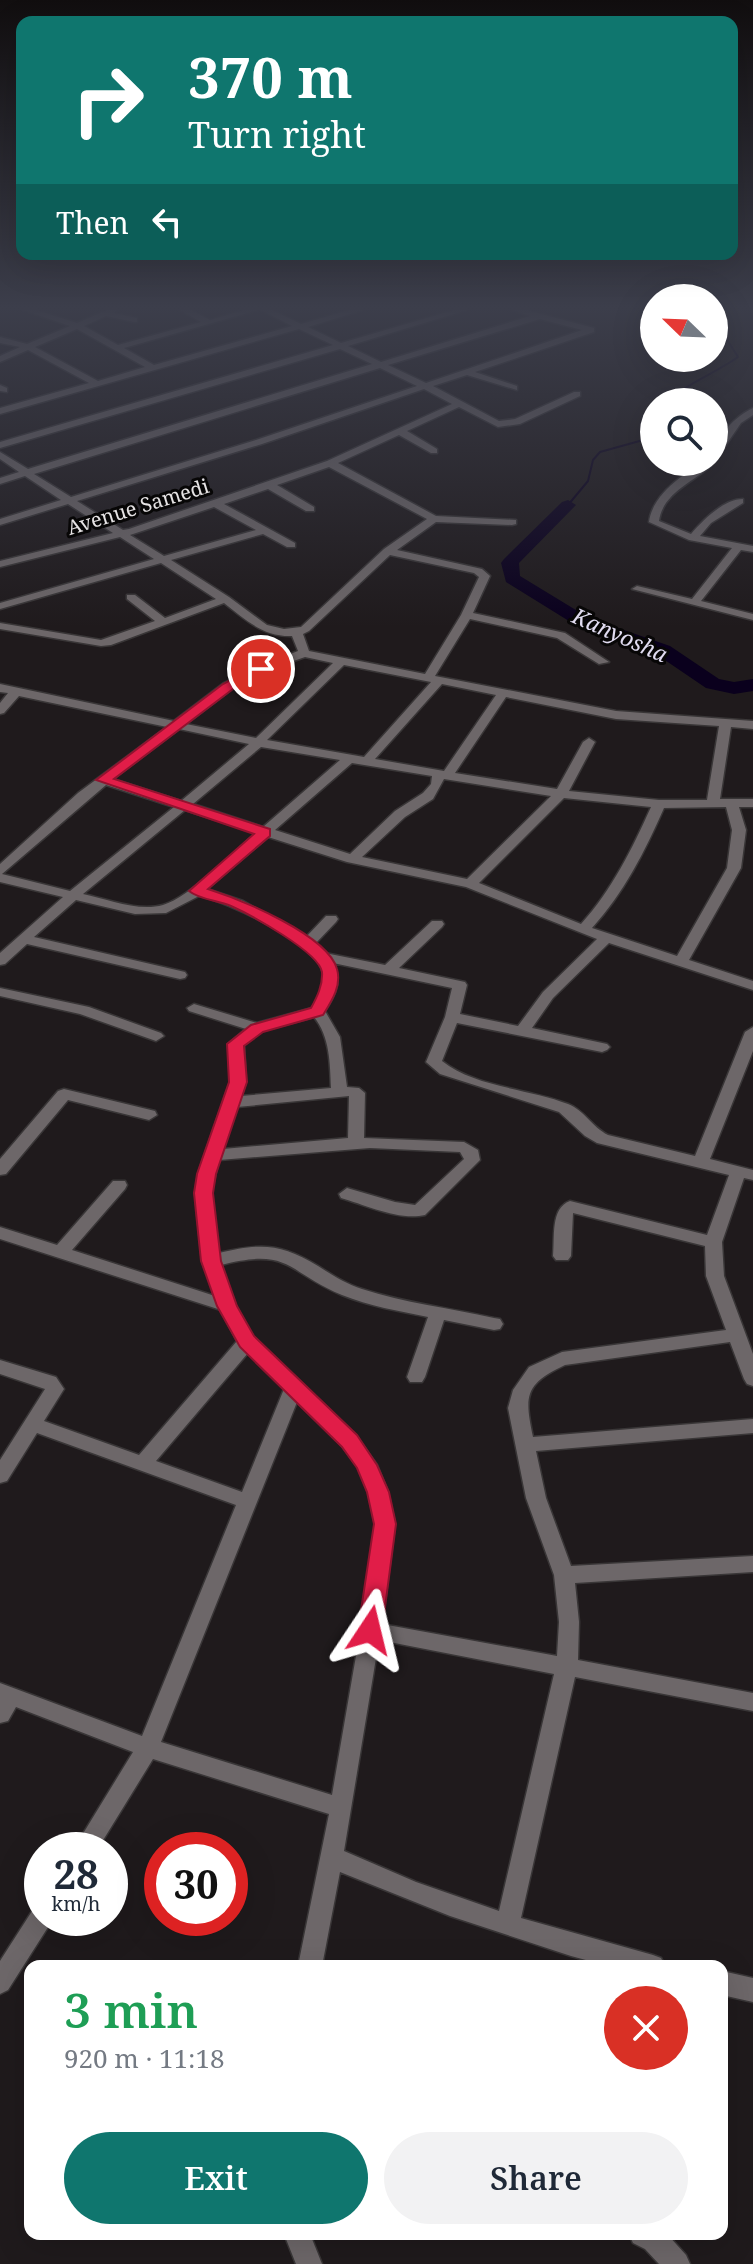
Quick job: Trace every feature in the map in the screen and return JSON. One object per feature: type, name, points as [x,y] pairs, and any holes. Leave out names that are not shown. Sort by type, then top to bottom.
[{"type":"street","points":[[0,445],[101,416]]},
{"type":"street","points":[[0,481],[218,416]]},
{"type":"street","points":[[0,522],[334,416]]},
{"type":"street","name":"Avenue Samedi","points":[[0,564],[121,534],[269,485],[330,463],[433,416]]},
{"type":"street","points":[[484,416],[510,425],[530,416]]},
{"type":"street","points":[[728,435],[747,416]]},
{"type":"street","points":[[735,425],[753,428]]},
{"type":"street","points":[[399,431],[434,451]]},
{"type":"street","points":[[0,455],[264,627],[297,633],[314,622],[388,551],[434,519]]},
{"type":"street","points":[[330,463],[434,519],[512,522]]},
{"type":"street","points":[[692,476],[667,496],[653,517],[660,526],[693,538],[753,549]]},
{"type":"street","points":[[269,485],[310,509]]},
{"type":"street","points":[[693,538],[717,513],[739,501]]},
{"type":"street","points":[[215,503],[291,545]]},
{"type":"street","points":[[0,606],[262,531]]},
{"type":"street","points":[[696,601],[738,547]]},
{"type":"street","points":[[366,762],[434,679],[467,615],[484,573],[388,551]]},
{"type":"street","points":[[637,589],[753,617]]},
{"type":"street","points":[[131,597],[164,623]]},
{"type":"street","points":[[0,626],[101,643],[118,641],[225,599]]},
{"type":"street","points":[[467,615],[561,635],[603,662]]},
{"type":"street","points":[[297,633],[304,653]]},
{"type":"street","points":[[0,871],[103,780],[228,686],[261,669],[304,653],[643,719],[753,725]]},
{"type":"street","points":[[0,961],[72,895],[261,743],[341,661]]},
{"type":"street","points":[[0,688],[261,743],[443,775],[659,804],[753,803]]},
{"type":"street","points":[[0,710],[17,691]]},
{"type":"street","points":[[352,859],[400,814],[428,796],[503,693]]},
{"type":"street","points":[[713,804],[725,725]]},
{"type":"street","points":[[470,884],[561,793],[589,742]]},
{"type":"street","points":[[0,878],[150,911],[180,903],[348,760]]},
{"type":"street","points":[[103,780],[352,859],[470,884],[583,930],[753,986]]},
{"type":"street","points":[[583,930],[607,905],[625,876],[659,804]]},
{"type":"street","points":[[681,962],[734,868],[739,830],[732,804]]},
{"type":"street","points":[[197,891],[235,902],[323,957],[460,985],[452,1017],[434,1062],[445,1071],[572,1111],[585,1130],[603,1139],[745,1173],[713,1242],[715,1276],[752,1374]]},
{"type":"street","points":[[306,945],[331,919]]},
{"type":"street","points":[[389,970],[437,924]]},
{"type":"street","points":[[522,1031],[548,995],[606,938]]},
{"type":"street","points":[[23,939],[180,975]]},
{"type":"street","points":[[311,1960],[341,1808],[385,1524],[378,1492],[367,1465],[349,1441],[247,1342],[227,1306],[211,1261],[203,1193],[238,1082],[236,1044],[257,1028],[317,1011],[330,985],[330,971],[323,957]]},
{"type":"street","points":[[0,992],[84,1010],[156,1036]]},
{"type":"street","points":[[194,1008],[257,1028]]},
{"type":"street","points":[[317,1011],[330,1023],[338,1063],[339,1090]]},
{"type":"street","points":[[452,1017],[602,1047]]},
{"type":"street","points":[[701,1162],[753,1032]]},
{"type":"street","points":[[233,1102],[339,1090],[357,1093],[356,1141]]},
{"type":"street","points":[[0,1170],[7,1152],[64,1094],[149,1115]]},
{"type":"street","points":[[213,1155],[356,1141],[426,1142],[464,1147],[472,1154],[472,1160],[419,1211],[394,1208],[347,1194]]},
{"type":"street","points":[[60,1253],[119,1185]]},
{"type":"street","points":[[562,1256],[565,1211],[570,1207],[713,1242]]},
{"type":"street","points":[[0,1233],[227,1306]]},
{"type":"street","points":[[211,1261],[262,1251],[279,1254],[299,1262],[337,1287],[494,1324]]},
{"type":"street","points":[[416,1377],[438,1312]]},
{"type":"street","points":[[508,1925],[567,1665],[569,1622],[564,1575],[536,1498],[517,1408],[522,1390],[535,1372],[562,1359],[737,1335]]},
{"type":"street","points":[[144,1462],[247,1342]]},
{"type":"street","points":[[0,1367],[50,1382],[55,1389],[0,1476]]},
{"type":"street","points":[[95,1832],[148,1748],[294,1386]]},
{"type":"street","points":[[35,1425],[249,1502]]},
{"type":"street","points":[[526,1445],[753,1426]]},
{"type":"street","points":[[564,1575],[753,1564]]},
{"type":"street","points":[[370,1630],[753,1702]]},
{"type":"street","points":[[4,1701],[341,1808]]},
{"type":"street","points":[[332,1857],[411,1893],[508,1925],[632,1960]]},
{"type":"street","points":[[0,1982],[29,1936]]},
{"type":"street","points":[[728,1984],[753,1990]]},
{"type":"street","points":[[299,2240],[309,2264]]},
{"type":"street","points":[[654,2240],[677,2264]]},
{"type":"waterway","name":"Kanyosha","points":[[568,505],[588,481],[593,460],[600,452],[640,441]]},
{"type":"waterway","name":"Kanyosha","points":[[568,505],[510,563],[512,578],[583,622],[663,650],[713,684],[734,688],[753,685]]},
{"type":"route","points":[[261,669],[228,686],[103,780],[265,832],[197,891],[227,898],[298,939],[323,957],[330,971],[330,985],[317,1011],[298,1019],[257,1028],[246,1033],[236,1044],[238,1082],[206,1174],[203,1193],[206,1240],[211,1261],[227,1306],[247,1342],[349,1441],[367,1465],[378,1492],[385,1524],[370,1630]]}]
